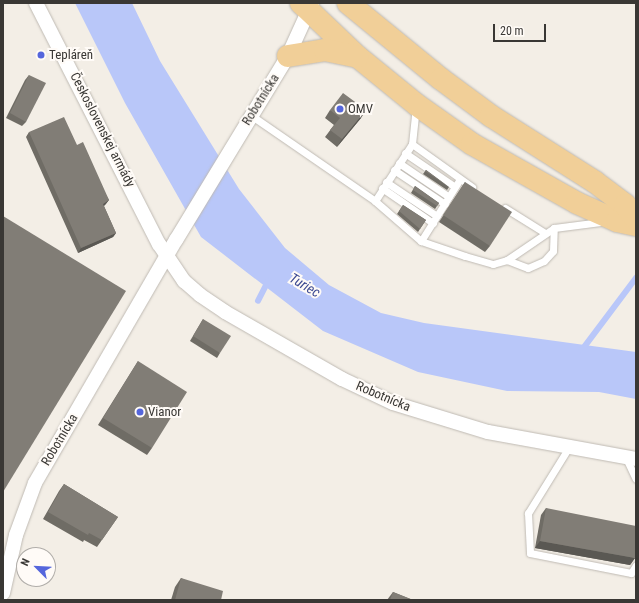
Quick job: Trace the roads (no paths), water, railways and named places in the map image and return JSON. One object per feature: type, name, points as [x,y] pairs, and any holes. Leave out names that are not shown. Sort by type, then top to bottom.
[{"type":"main road","points":[[348,3],[492,116],[625,204],[630,222]]},
{"type":"main road","points":[[370,3],[381,30]]},
{"type":"main road","points":[[307,5],[358,57],[417,105],[493,157],[577,204],[630,222]]},
{"type":"main road","points":[[288,56],[325,50],[358,57]]},
{"type":"street","name":"Československej armády","points":[[36,3],[167,256]]},
{"type":"street","name":"Robotnícka","points":[[3,593],[16,534],[35,483],[176,240],[288,56],[307,5]]},
{"type":"street","name":"Robotnícka","points":[[167,256],[184,281],[225,312],[368,392],[427,415],[488,432],[569,448],[631,458]]},
{"type":"lane","points":[[375,200],[412,144],[417,105]]},
{"type":"lane","points":[[252,116],[375,200],[421,241],[493,264],[507,260],[554,228],[584,222],[630,222]]},
{"type":"lane","points":[[412,144],[480,192]]},
{"type":"lane","points":[[405,154],[455,187]]},
{"type":"lane","points":[[399,163],[449,196]]},
{"type":"lane","points":[[394,170],[445,204]]},
{"type":"lane","points":[[421,241],[460,179]]},
{"type":"lane","points":[[384,185],[435,220]]},
{"type":"lane","points":[[499,204],[545,233]]},
{"type":"lane","points":[[507,260],[528,268],[544,261],[553,251],[554,228]]},
{"type":"lane","points":[[569,448],[528,513],[530,553],[631,573],[636,565]]},
{"type":"lane","points":[[631,458],[636,479]]},
{"type":"water","name":"Turiec","points":[[75,3],[132,3],[160,61],[239,189],[285,248],[329,285],[381,313],[424,323],[636,352],[636,399],[599,392],[507,391],[418,372],[323,331],[201,237],[125,103]]},
{"type":"waterway","points":[[582,350],[636,278]]},
{"type":"waterway","points":[[258,301],[268,281]]},
{"type":"place","name":"Tepláreň","points":[[41,55]]},
{"type":"place","name":"OMV","points":[[340,109]]},
{"type":"place","name":"Vianor","points":[[140,412]]}]
